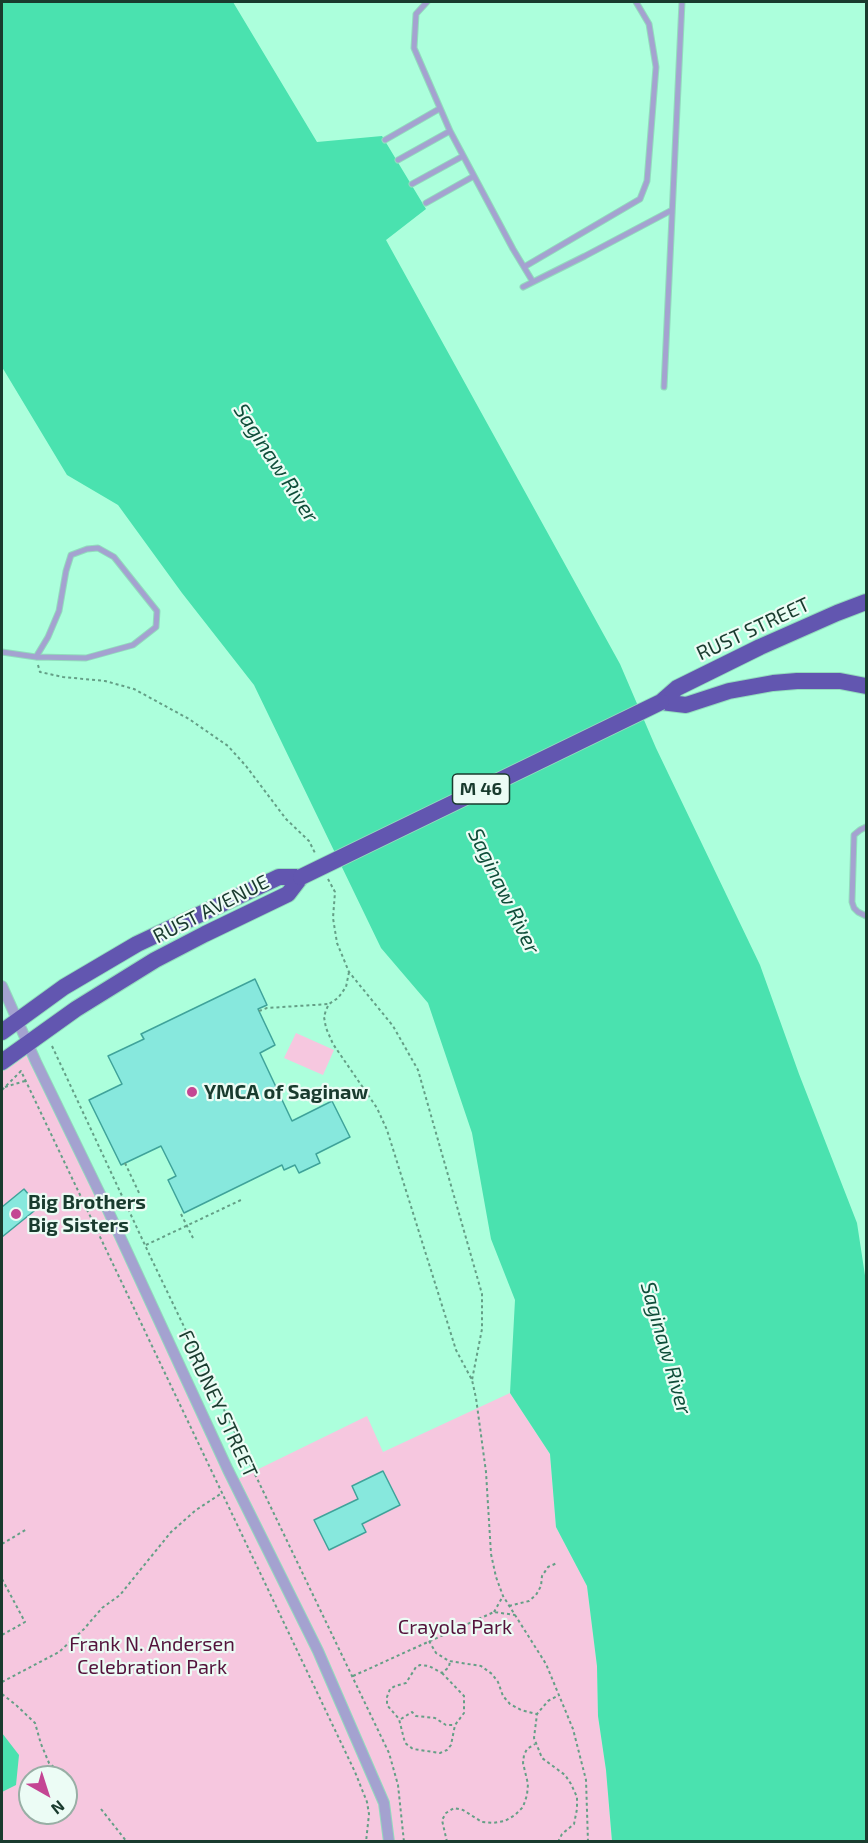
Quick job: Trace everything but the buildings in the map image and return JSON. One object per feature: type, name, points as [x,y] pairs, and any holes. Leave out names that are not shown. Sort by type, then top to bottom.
[{"type":"highway","name":"RUST STREET","points":[[661,702],[677,688],[731,661],[867,602]]},
{"type":"highway","name":"M 46","points":[[301,877],[661,702],[686,705],[729,691],[796,681],[840,681],[867,686]]},
{"type":"highway","name":"RUST AVENUE","points":[[2,1032],[81,977],[137,944],[279,877],[301,877]]},
{"type":"highway","name":"RUST AVENUE","points":[[2,1062],[76,1009],[155,960],[288,894],[301,877]]},
{"type":"street","name":"FORDNEY STREET","points":[[2,986],[228,1470],[318,1651],[384,1803],[389,1842]]},
{"type":"lane","points":[[427,2],[416,14],[414,48],[450,131],[533,282]]},
{"type":"lane","points":[[524,267],[640,199],[647,181],[656,67],[649,24],[636,2]]},
{"type":"lane","points":[[664,387],[682,2]]},
{"type":"lane","points":[[385,140],[439,108]]},
{"type":"lane","points":[[398,160],[450,131]]},
{"type":"lane","points":[[412,184],[463,156]]},
{"type":"lane","points":[[426,202],[474,176]]},
{"type":"lane","points":[[523,287],[672,210]]},
{"type":"lane","points":[[2,652],[36,657],[86,658],[133,645],[156,627],[157,611],[114,557],[98,548],[71,555],[59,611],[36,657]]},
{"type":"lane","points":[[867,827],[854,835],[852,902],[858,912],[867,916]]},
{"type":"path","points":[[36,657],[40,672],[105,681],[134,689],[189,719],[228,746],[246,765],[286,819],[309,841],[319,861]]},
{"type":"path","points":[[324,872],[335,891],[333,918],[337,943],[349,972],[393,1026],[418,1070],[482,1294],[482,1329],[472,1380]]},
{"type":"path","points":[[259,1011],[267,1008],[329,1004],[338,998],[346,987],[349,972]]},
{"type":"path","points":[[329,1004],[324,1017],[326,1028],[333,1044],[377,1108],[387,1130],[456,1350],[472,1380],[486,1472],[491,1554],[496,1577],[503,1596],[546,1664],[573,1729],[586,1780],[588,1842]]},
{"type":"path","points":[[49,1041],[389,1753],[398,1785],[404,1842]]},
{"type":"path","points":[[2,1090],[21,1071],[359,1780],[369,1815],[366,1842]]},
{"type":"path","points":[[5,1087],[26,1081]]},
{"type":"path","points":[[125,1163],[140,1195]]},
{"type":"path","points":[[145,1246],[243,1199]]},
{"type":"path","points":[[181,1214],[193,1238]]},
{"type":"path","points":[[2,1682],[59,1652],[84,1629],[102,1608],[120,1595],[171,1532],[196,1510],[222,1493]]},
{"type":"path","points":[[2,1544],[27,1529]]},
{"type":"path","points":[[509,1606],[529,1601],[536,1595],[541,1586],[542,1576],[548,1567],[557,1563]]},
{"type":"path","points":[[2,1579],[25,1622],[2,1635]]},
{"type":"path","points":[[494,1612],[503,1596]]},
{"type":"path","points":[[353,1677],[494,1612],[515,1615]]},
{"type":"path","points":[[429,1641],[436,1653],[450,1661],[481,1666],[492,1674],[503,1696],[510,1704],[521,1710],[537,1714]]},
{"type":"path","points":[[442,1673],[449,1666],[450,1661]]},
{"type":"path","points":[[420,1665],[429,1666],[442,1673],[464,1696],[464,1713],[455,1725],[451,1745],[447,1750],[440,1753],[413,1749],[403,1738],[400,1720],[387,1705],[390,1689],[406,1683],[416,1667],[420,1665]]},
{"type":"path","points":[[2,1694],[35,1724],[41,1744],[51,1765]]},
{"type":"path","points":[[558,1842],[562,1834],[574,1824],[577,1797],[565,1775],[542,1758],[535,1744],[534,1729],[537,1714],[548,1701],[559,1695]]},
{"type":"path","points":[[400,1720],[412,1712],[417,1716],[435,1718],[446,1725],[455,1725]]},
{"type":"path","points":[[447,1842],[442,1820],[446,1813],[454,1808],[463,1810],[482,1822],[493,1823],[505,1821],[523,1807],[528,1784],[523,1763],[524,1755],[527,1749],[535,1744]]},
{"type":"path","points":[[101,1809],[127,1842]]},
{"type":"green space","points":[[296,1033],[334,1050],[323,1075],[284,1058]]},
{"type":"green space","points":[[28,1043],[234,1481],[367,1416],[383,1452],[510,1393],[550,1454],[556,1527],[587,1586],[597,1666],[598,1716],[606,1770],[612,1842],[2,1842],[2,1062]]},
{"type":"water","name":"Saginaw River","points":[[2,2],[233,2],[317,142],[382,136],[426,209],[386,240],[620,664],[656,748],[760,965],[799,1074],[857,1223],[866,1282],[866,1841],[612,1841],[606,1770],[598,1716],[597,1666],[587,1586],[556,1527],[550,1454],[510,1393],[515,1300],[491,1239],[472,1133],[428,1003],[381,948],[254,685],[182,593],[118,505],[67,475],[2,367]]},
{"type":"water","points":[[2,1733],[19,1755],[16,1785],[2,1792]]},
{"type":"place","name":"YMCA of Saginaw","points":[[192,1092]]},
{"type":"place","name":"Big Brothers Big Sisters","points":[[16,1214]]},
{"type":"park label","name":"Crayola Park","points":[[455,1627]]},
{"type":"park label","name":"Frank N. Andersen Celebration Park","points":[[152,1656]]}]
